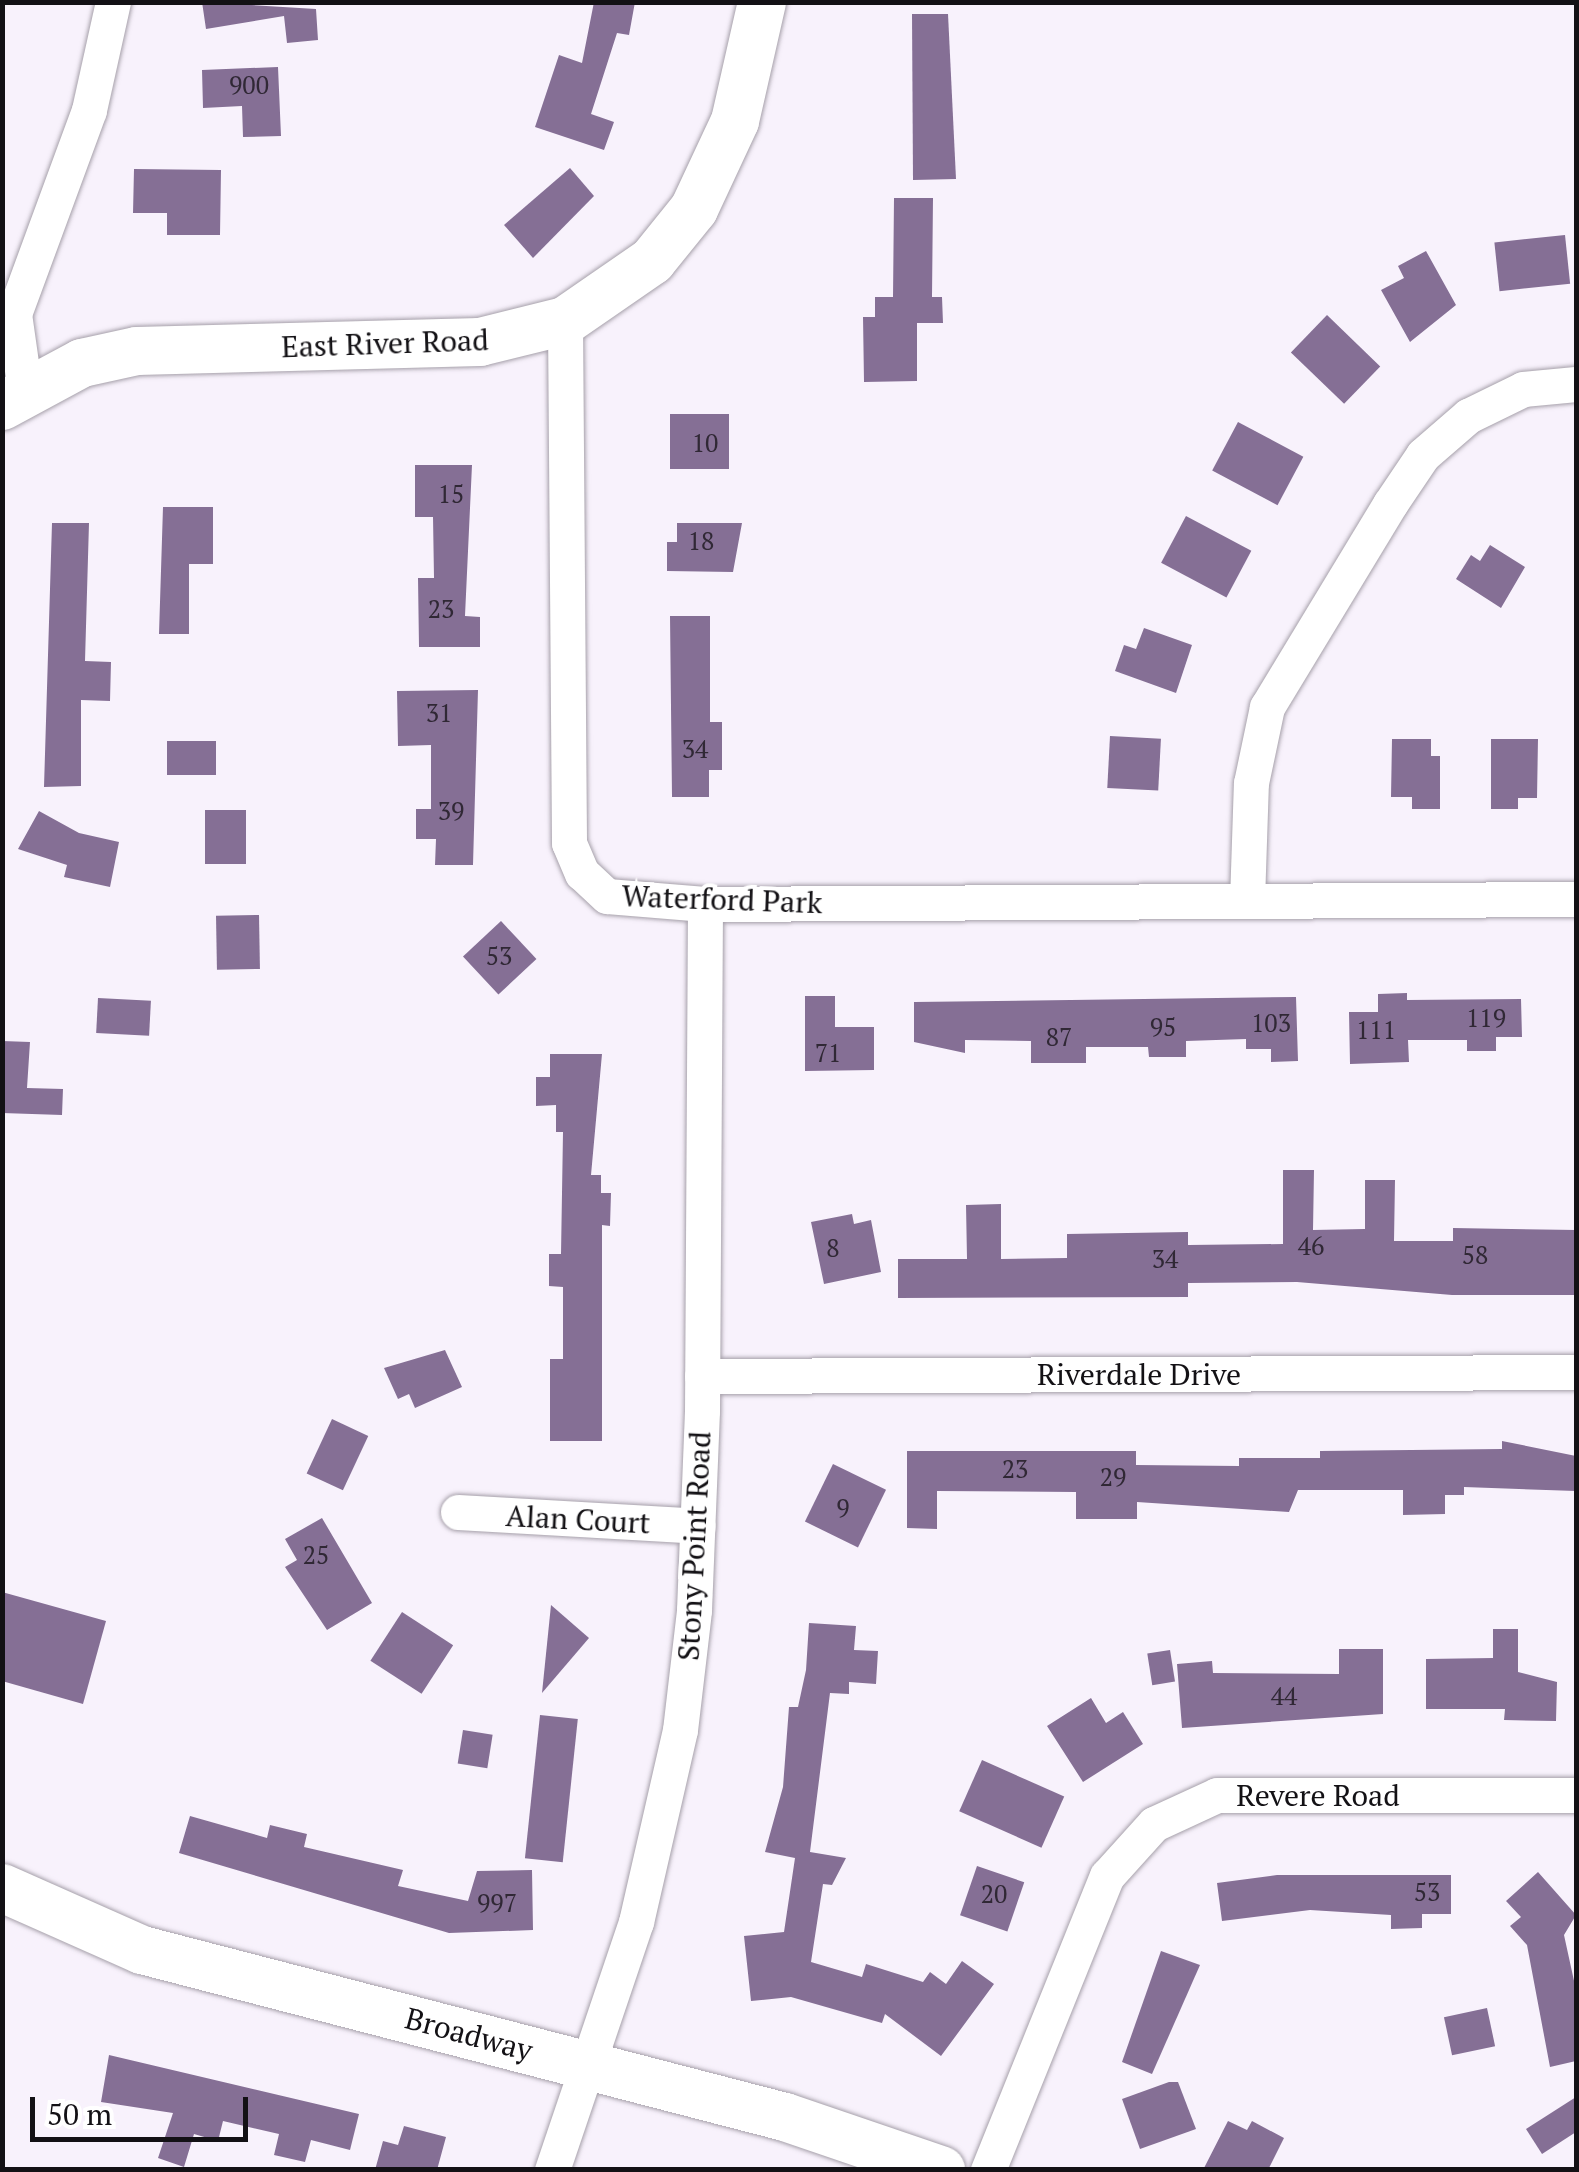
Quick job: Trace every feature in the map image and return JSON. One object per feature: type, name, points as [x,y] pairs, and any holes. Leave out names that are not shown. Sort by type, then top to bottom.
[{"type":"street","points":[[14,398],[14,339],[20,288],[89,110],[113,2]]},
{"type":"street","name":"East River Road","points":[[14,398],[82,363],[137,351],[463,343],[565,321],[652,261],[694,209],[735,121],[762,2]]},
{"type":"street","name":"Waterford Park","points":[[565,321],[569,843],[582,873],[607,896],[705,904],[1576,899]]},
{"type":"street","points":[[1247,901],[1251,782],[1267,707],[1390,504],[1422,455],[1468,416],[1523,389],[1576,384]]},
{"type":"street","name":"Stony Point Road","points":[[552,2170],[592,2066],[636,1922],[680,1730],[698,1526],[705,904]]},
{"type":"street","name":"Riverdale Drive","points":[[702,1376],[1576,1372]]},
{"type":"street","name":"Alan Court","points":[[458,1512],[698,1526]]},
{"type":"street","name":"Revere Road","points":[[988,2170],[1107,1876],[1154,1824],[1217,1795],[1576,1795]]},
{"type":"street","name":"Broadway","points":[[2,1888],[142,1950],[785,2116],[940,2170]]},
{"type":"building","points":[[202,2],[316,9],[318,40],[287,43],[284,16],[206,29]]},
{"type":"building","points":[[594,2],[635,2],[629,35],[617,33],[591,114],[614,122],[604,150],[535,127],[559,55],[582,63]]},
{"type":"building","points":[[912,14],[948,14],[956,179],[913,180]]},
{"type":"building","points":[[278,67],[281,136],[243,137],[242,106],[203,108],[202,70]]},
{"type":"building","points":[[570,168],[594,196],[533,258],[504,225]]},
{"type":"building","points":[[134,169],[221,170],[220,235],[167,235],[167,213],[133,213]]},
{"type":"building","points":[[894,198],[933,198],[932,297],[942,297],[943,323],[917,323],[917,381],[864,382],[863,317],[875,317],[875,297],[893,297]]},
{"type":"building","points":[[1565,235],[1570,284],[1500,291],[1494,242]]},
{"type":"building","points":[[1426,251],[1456,305],[1410,342],[1381,290],[1404,278],[1398,266]]},
{"type":"building","points":[[1327,315],[1380,366],[1344,404],[1291,352]]},
{"type":"building","points":[[670,414],[729,414],[729,469],[670,469]]},
{"type":"building","points":[[1238,422],[1303,457],[1278,505],[1212,471]]},
{"type":"building","points":[[415,465],[472,465],[465,616],[480,617],[480,647],[419,647],[418,578],[434,578],[433,517],[415,517]]},
{"type":"building","points":[[163,507],[213,507],[213,564],[189,564],[189,634],[159,634]]},
{"type":"building","points":[[1186,516],[1251,551],[1226,598],[1161,563]]},
{"type":"building","points":[[52,523],[89,523],[85,661],[111,662],[110,701],[81,700],[81,786],[44,787]]},
{"type":"building","points":[[677,523],[742,523],[733,572],[667,571],[667,542],[677,542]]},
{"type":"building","points":[[1490,545],[1525,567],[1501,608],[1456,579],[1471,555],[1480,561]]},
{"type":"building","points":[[670,616],[710,616],[710,722],[722,722],[722,770],[709,770],[709,797],[672,797]]},
{"type":"building","points":[[1144,628],[1192,645],[1176,693],[1115,671],[1124,645],[1136,649]]},
{"type":"building","points":[[478,690],[473,865],[435,865],[436,839],[416,839],[416,809],[431,809],[431,745],[398,746],[397,691]]},
{"type":"building","points":[[1110,736],[1161,739],[1158,791],[1107,788]]},
{"type":"building","points":[[1392,739],[1431,739],[1431,756],[1440,756],[1440,809],[1412,809],[1412,797],[1391,797]]},
{"type":"building","points":[[1491,739],[1538,739],[1537,798],[1518,798],[1518,809],[1491,809]]},
{"type":"building","points":[[167,741],[216,741],[216,775],[167,775]]},
{"type":"building","points":[[205,810],[246,810],[246,864],[205,864]]},
{"type":"building","points":[[39,811],[79,833],[119,842],[110,887],[64,877],[67,865],[18,849]]},
{"type":"building","points":[[259,915],[260,969],[217,970],[216,916]]},
{"type":"building","points":[[501,921],[536,959],[498,994],[463,956]]},
{"type":"building","points":[[1407,993],[1407,1000],[1521,999],[1522,1037],[1496,1037],[1496,1051],[1467,1051],[1467,1040],[1408,1040],[1409,1062],[1350,1064],[1349,1012],[1378,1012],[1378,994]]},
{"type":"building","points":[[805,996],[835,996],[835,1027],[874,1027],[874,1070],[805,1071]]},
{"type":"building","points":[[1296,997],[1298,1061],[1271,1062],[1271,1049],[1246,1049],[1246,1039],[1186,1041],[1186,1057],[1149,1057],[1148,1047],[1086,1047],[1086,1063],[1031,1063],[1031,1041],[965,1040],[965,1053],[914,1042],[914,1002]]},
{"type":"building","points":[[98,998],[151,1001],[149,1036],[96,1033]]},
{"type":"building","points":[[2,1041],[30,1042],[27,1088],[63,1089],[62,1115],[2,1113]]},
{"type":"building","points":[[550,1054],[602,1054],[591,1175],[601,1175],[601,1193],[611,1193],[610,1226],[602,1225],[602,1441],[550,1441],[550,1359],[563,1359],[563,1287],[549,1286],[549,1254],[561,1254],[563,1132],[556,1132],[556,1105],[536,1106],[536,1077],[550,1077]]},
{"type":"building","points":[[1283,1170],[1314,1170],[1313,1230],[1365,1229],[1365,1180],[1395,1180],[1394,1241],[1453,1241],[1453,1228],[1576,1230],[1576,1295],[1452,1295],[1297,1282],[1188,1283],[1188,1297],[898,1298],[898,1259],[967,1259],[966,1205],[1001,1204],[1001,1259],[1067,1258],[1067,1234],[1188,1232],[1188,1245],[1283,1244]]},
{"type":"building","points":[[852,1214],[854,1224],[871,1220],[881,1272],[824,1284],[811,1222]]},
{"type":"building","points":[[445,1350],[462,1387],[415,1408],[409,1394],[398,1399],[384,1368]]},
{"type":"building","points":[[332,1419],[368,1436],[343,1490],[307,1473]]},
{"type":"building","points":[[1502,1441],[1576,1456],[1576,1491],[1464,1487],[1464,1495],[1445,1495],[1445,1514],[1403,1515],[1403,1490],[1298,1490],[1289,1512],[1137,1502],[1137,1519],[1076,1519],[1076,1492],[937,1491],[937,1529],[907,1528],[907,1451],[1136,1451],[1136,1465],[1239,1466],[1239,1458],[1320,1458],[1320,1451],[1502,1449]]},
{"type":"building","points":[[833,1464],[886,1490],[858,1547],[805,1522]]},
{"type":"building","points":[[322,1518],[372,1603],[327,1630],[285,1567],[297,1560],[285,1539]]},
{"type":"building","points":[[2,1592],[106,1621],[83,1704],[2,1681]]},
{"type":"building","points":[[551,1605],[589,1638],[542,1693]]},
{"type":"building","points":[[402,1612],[453,1645],[422,1694],[370,1661]]},
{"type":"building","points":[[809,1623],[856,1626],[854,1650],[878,1651],[876,1684],[849,1682],[849,1694],[830,1693],[810,1852],[846,1858],[832,1885],[823,1884],[811,1962],[862,1977],[866,1964],[923,1982],[930,1972],[946,1984],[962,1961],[994,1984],[941,2056],[885,2014],[882,2023],[791,1997],[751,2001],[744,1936],[784,1932],[795,1858],[765,1852],[783,1787],[789,1707],[798,1707],[806,1670]]},
{"type":"building","points":[[1493,1629],[1518,1629],[1518,1672],[1557,1682],[1556,1721],[1504,1720],[1505,1709],[1426,1709],[1426,1659],[1493,1658]]},
{"type":"building","points":[[1339,1649],[1383,1649],[1383,1714],[1182,1728],[1177,1664],[1212,1661],[1213,1673],[1339,1674]]},
{"type":"building","points":[[1170,1650],[1175,1682],[1152,1685],[1147,1654]]},
{"type":"building","points":[[1091,1698],[1106,1723],[1123,1712],[1143,1744],[1083,1782],[1047,1726]]},
{"type":"building","points":[[540,1715],[578,1719],[563,1862],[525,1858]]},
{"type":"building","points":[[463,1730],[493,1735],[487,1768],[458,1764]]},
{"type":"building","points":[[982,1760],[1064,1797],[1041,1848],[959,1811]]},
{"type":"building","points":[[190,1816],[267,1838],[270,1825],[307,1834],[304,1847],[403,1870],[398,1886],[468,1901],[477,1871],[532,1870],[533,1930],[449,1933],[179,1853]]},
{"type":"building","points":[[977,1866],[1024,1882],[1007,1931],[960,1915]]},
{"type":"building","points":[[1538,1872],[1576,1915],[1564,1935],[1576,1990],[1576,2061],[1550,2067],[1527,1945],[1510,1926],[1521,1917],[1506,1901]]},
{"type":"building","points":[[1277,1875],[1451,1875],[1451,1914],[1422,1914],[1422,1928],[1391,1929],[1391,1915],[1310,1910],[1222,1921],[1217,1883]]},
{"type":"building","points":[[1161,1951],[1200,1965],[1152,2074],[1122,2062]]},
{"type":"building","points":[[1487,2008],[1495,2046],[1452,2055],[1444,2017]]},
{"type":"building","points":[[109,2055],[359,2114],[350,2150],[311,2140],[305,2162],[274,2155],[279,2134],[223,2121],[218,2141],[194,2134],[184,2167],[158,2158],[173,2113],[101,2102]]},
{"type":"building","points":[[1178,2082],[1196,2129],[1140,2149],[1122,2099]]},
{"type":"building","points":[[1576,2097],[1576,2132],[1542,2154],[1526,2129]]},
{"type":"building","points":[[1228,2121],[1247,2130],[1252,2121],[1284,2138],[1268,2170],[1203,2170]]},
{"type":"building","points":[[404,2126],[446,2137],[437,2170],[375,2170],[383,2141],[398,2145]]}]
